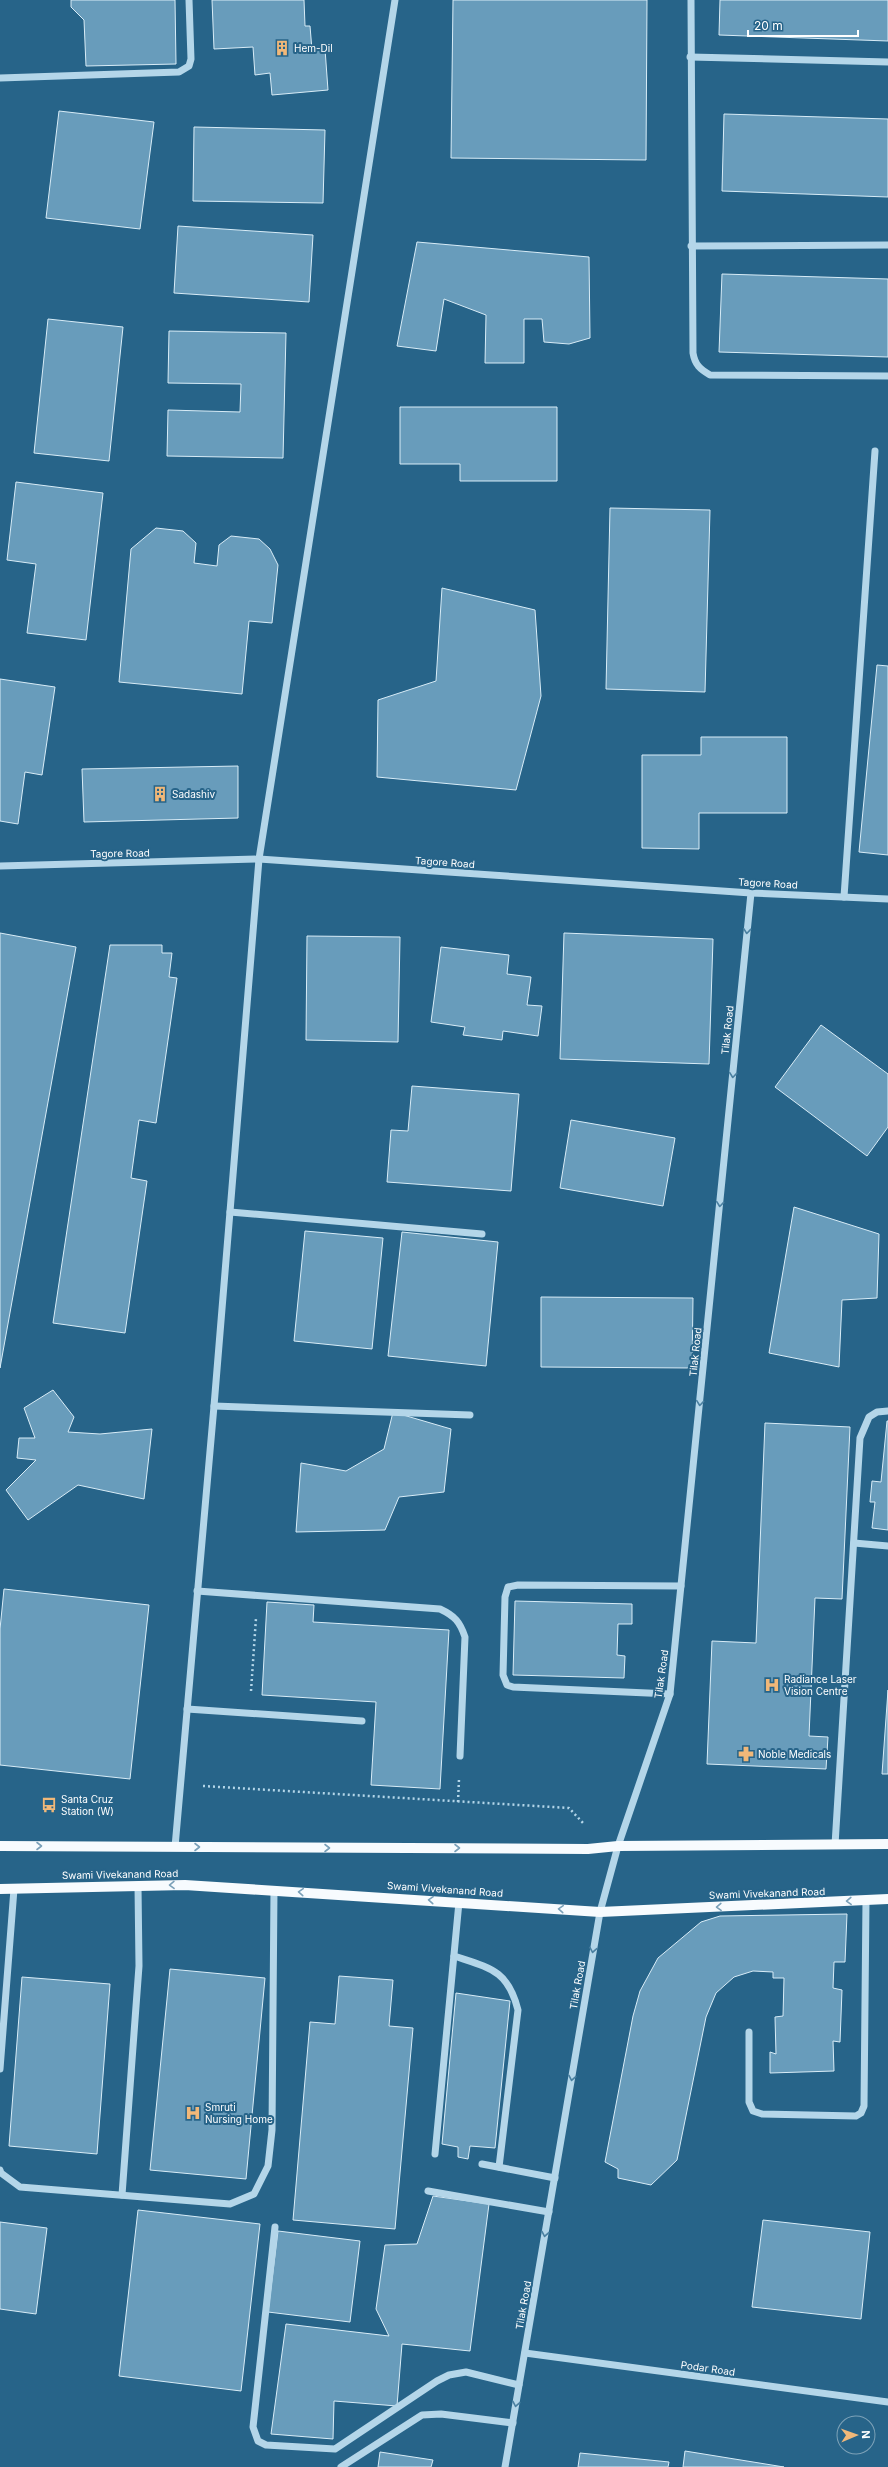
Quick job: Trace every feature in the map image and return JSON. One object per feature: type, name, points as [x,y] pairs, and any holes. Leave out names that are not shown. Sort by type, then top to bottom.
[{"type":"main road","points":[[0,1846],[588,1848],[618,1846],[888,1844]]},
{"type":"main road","name":"Swami Vivekanand Road","points":[[0,1889],[185,1885],[600,1912],[888,1900]]},
{"type":"street","points":[[0,78],[179,72],[189,66],[191,59],[189,0]]},
{"type":"street","points":[[175,1847],[214,1406],[259,859],[395,0]]},
{"type":"street","points":[[691,0],[691,246],[693,353],[695,362],[700,369],[710,375],[888,376]]},
{"type":"street","points":[[690,57],[888,62]]},
{"type":"street","points":[[691,246],[888,245]]},
{"type":"street","points":[[844,897],[875,451]]},
{"type":"street","name":"Tagore Road","points":[[0,866],[259,859],[751,893],[888,899]]},
{"type":"street","name":"Tilak Road","points":[[505,2467],[600,1912],[618,1846],[670,1694],[751,893]]},
{"type":"street","points":[[230,1212],[482,1234]]},
{"type":"street","points":[[214,1406],[470,1415]]},
{"type":"street","points":[[835,1845],[860,1438],[869,1417],[877,1412],[888,1411]]},
{"type":"street","points":[[854,1543],[888,1546]]},
{"type":"street","points":[[670,1694],[513,1687],[507,1685],[503,1681],[505,1597],[508,1587],[518,1585],[681,1586]]},
{"type":"street","points":[[197,1591],[440,1609],[453,1615],[461,1624],[465,1637],[460,1756]]},
{"type":"street","points":[[187,1708],[362,1721]]},
{"type":"street","points":[[122,2195],[139,1966],[138,1886]]},
{"type":"street","points":[[0,2069],[14,1889]]},
{"type":"street","points":[[0,2170],[1,2173],[20,2187],[230,2204],[254,2194],[268,2166],[272,2130],[274,1890]]},
{"type":"street","points":[[749,2032],[749,2102],[754,2111],[762,2114],[856,2116],[861,2114],[864,2106],[866,1900]]},
{"type":"street","points":[[435,2154],[459,1902]]},
{"type":"street","points":[[454,1956],[492,1969],[505,1980],[512,1990],[518,2010],[499,2167]]},
{"type":"street","points":[[482,2164],[555,2178]]},
{"type":"street","points":[[428,2191],[549,2212]]},
{"type":"street","points":[[275,2227],[253,2427],[258,2441],[266,2445],[335,2449],[437,2381],[458,2372],[466,2372],[519,2385]]},
{"type":"street","name":"Podar Road","points":[[525,2353],[888,2402]]},
{"type":"street","points":[[341,2467],[422,2416],[441,2414],[513,2423]]},
{"type":"path","points":[[250,1713],[258,1595]]},
{"type":"path","points":[[180,1785],[569,1808],[583,1821],[587,1831],[588,1848]]},
{"type":"building","points":[[71,0],[175,0],[176,64],[86,66],[84,20],[71,7]]},
{"type":"building","name":"Hem-Dil","points":[[212,0],[304,0],[305,26],[310,26],[312,50],[325,49],[328,90],[272,95],[270,73],[255,75],[253,47],[214,49]]},
{"type":"building","points":[[453,0],[647,0],[646,160],[451,158]]},
{"type":"building","points":[[720,0],[888,0],[888,41],[719,35]]},
{"type":"building","points":[[59,111],[154,122],[140,229],[46,218]]},
{"type":"building","points":[[724,114],[888,119],[888,197],[722,191]]},
{"type":"building","points":[[194,127],[325,130],[323,203],[193,201]]},
{"type":"building","points":[[178,226],[313,235],[309,302],[174,293]]},
{"type":"building","points":[[417,242],[589,257],[590,338],[569,344],[544,342],[542,319],[524,319],[524,363],[485,363],[486,315],[444,299],[436,351],[397,346]]},
{"type":"building","points":[[722,274],[888,279],[888,357],[719,352]]},
{"type":"building","points":[[48,319],[123,327],[109,461],[34,453]]},
{"type":"building","points":[[169,331],[286,333],[283,458],[167,456],[168,410],[240,412],[241,384],[168,383]]},
{"type":"building","points":[[400,407],[557,407],[557,481],[460,481],[460,464],[400,464]]},
{"type":"building","points":[[16,482],[103,493],[86,640],[27,633],[36,564],[7,560]]},
{"type":"building","points":[[610,508],[710,510],[705,692],[606,689]]},
{"type":"building","points":[[156,528],[183,531],[196,543],[194,563],[217,566],[219,545],[231,536],[259,539],[270,549],[278,565],[272,623],[249,621],[242,694],[119,682],[131,549]]},
{"type":"building","points":[[442,588],[535,610],[541,696],[516,790],[377,777],[378,700],[436,681]]},
{"type":"building","points":[[877,665],[888,666],[888,855],[859,852]]},
{"type":"building","points":[[0,679],[55,687],[42,775],[25,772],[18,824],[0,821]]},
{"type":"building","points":[[701,737],[787,737],[787,813],[699,813],[699,849],[642,848],[642,755],[701,755]]},
{"type":"building","name":"Sadashiv","points":[[238,766],[238,818],[84,822],[82,769]]},
{"type":"building","points":[[0,933],[76,947],[0,1368]]},
{"type":"building","points":[[564,933],[713,939],[709,1064],[560,1059]]},
{"type":"building","points":[[307,936],[400,937],[398,1042],[306,1040]]},
{"type":"building","points":[[110,945],[162,945],[162,953],[172,953],[169,977],[177,978],[156,1123],[139,1120],[131,1178],[147,1181],[125,1333],[53,1323]]},
{"type":"building","points":[[441,947],[509,955],[507,974],[531,977],[527,1005],[542,1006],[538,1036],[503,1031],[502,1040],[463,1035],[465,1027],[431,1022]]},
{"type":"building","points":[[821,1025],[888,1074],[888,1127],[867,1156],[775,1087]]},
{"type":"building","points":[[412,1086],[519,1094],[511,1191],[387,1182],[391,1130],[408,1131]]},
{"type":"building","points":[[571,1120],[675,1138],[663,1206],[560,1188]]},
{"type":"building","points":[[794,1207],[879,1234],[877,1298],[842,1300],[839,1367],[769,1353]]},
{"type":"building","points":[[305,1231],[383,1238],[372,1349],[294,1341]]},
{"type":"building","points":[[402,1232],[498,1242],[486,1366],[388,1356]]},
{"type":"building","points":[[541,1297],[693,1298],[692,1368],[541,1367]]},
{"type":"building","points":[[53,1390],[74,1417],[68,1432],[100,1434],[152,1429],[144,1499],[78,1485],[28,1520],[6,1490],[36,1460],[17,1458],[19,1438],[35,1438],[24,1408]]},
{"type":"building","points":[[393,1412],[451,1429],[444,1492],[399,1497],[385,1530],[296,1532],[301,1463],[346,1471],[384,1449]]},
{"type":"building","points":[[887,1421],[888,1530],[872,1528],[875,1502],[870,1502],[872,1481],[881,1482]]},
{"type":"building","points":[[765,1423],[850,1427],[842,1599],[815,1598],[809,1736],[828,1737],[826,1769],[707,1764],[712,1641],[756,1643]]},
{"type":"building","points":[[4,1589],[149,1605],[130,1779],[0,1765],[0,1629]]},
{"type":"building","points":[[515,1601],[632,1604],[632,1624],[618,1624],[617,1655],[625,1656],[624,1678],[513,1675]]},
{"type":"building","points":[[267,1602],[314,1605],[313,1622],[449,1630],[440,1789],[371,1785],[376,1702],[262,1695]]},
{"type":"building","points":[[888,1690],[888,1774],[882,1774]]},
{"type":"building","points":[[847,1914],[845,1962],[834,1962],[833,1988],[842,1990],[840,2042],[833,2041],[834,2071],[770,2073],[770,2052],[776,2054],[775,2017],[783,2016],[784,1978],[773,1978],[773,1972],[753,1971],[734,1977],[716,1993],[706,2017],[677,2160],[651,2185],[618,2178],[618,2169],[605,2162],[633,2016],[640,1991],[658,1958],[701,1922],[720,1916]]},
{"type":"building","points":[[170,1969],[265,1978],[246,2179],[150,2170]]},
{"type":"building","points":[[339,1976],[393,1980],[389,2026],[413,2028],[395,2229],[293,2220],[310,2022],[335,2024]]},
{"type":"building","points":[[22,1977],[110,1984],[97,2154],[9,2146]]},
{"type":"building","points":[[456,1993],[510,2001],[495,2148],[470,2146],[468,2159],[458,2157],[458,2147],[442,2144]]},
{"type":"building","points":[[433,2196],[489,2204],[470,2351],[402,2344],[397,2406],[334,2401],[333,2439],[271,2434],[286,2324],[389,2336],[376,2309],[385,2245],[417,2244]]},
{"type":"building","points":[[138,2210],[260,2224],[241,2391],[119,2376]]},
{"type":"building","points":[[763,2220],[870,2232],[861,2319],[752,2307]]},
{"type":"building","points":[[0,2222],[47,2228],[36,2314],[0,2309]]},
{"type":"building","points":[[278,2231],[360,2241],[350,2322],[268,2312]]},
{"type":"building","points":[[685,2451],[784,2467],[683,2467]]},
{"type":"building","points":[[380,2452],[433,2460],[431,2467],[378,2467]]},
{"type":"building","points":[[580,2453],[669,2462],[668,2467],[578,2467]]},
{"type":"place","name":"Hem-Dil","points":[[282,48]]},
{"type":"place","name":"Sadashiv","points":[[160,794]]},
{"type":"place","name":"Radiance Laser Vision Centre","points":[[772,1685]]},
{"type":"place","name":"Noble Medicals","points":[[746,1754]]},
{"type":"place","name":"Santa Cruz Station (W)","points":[[49,1805]]},
{"type":"place","name":"Smruti Nursing Home","points":[[193,2113]]}]
